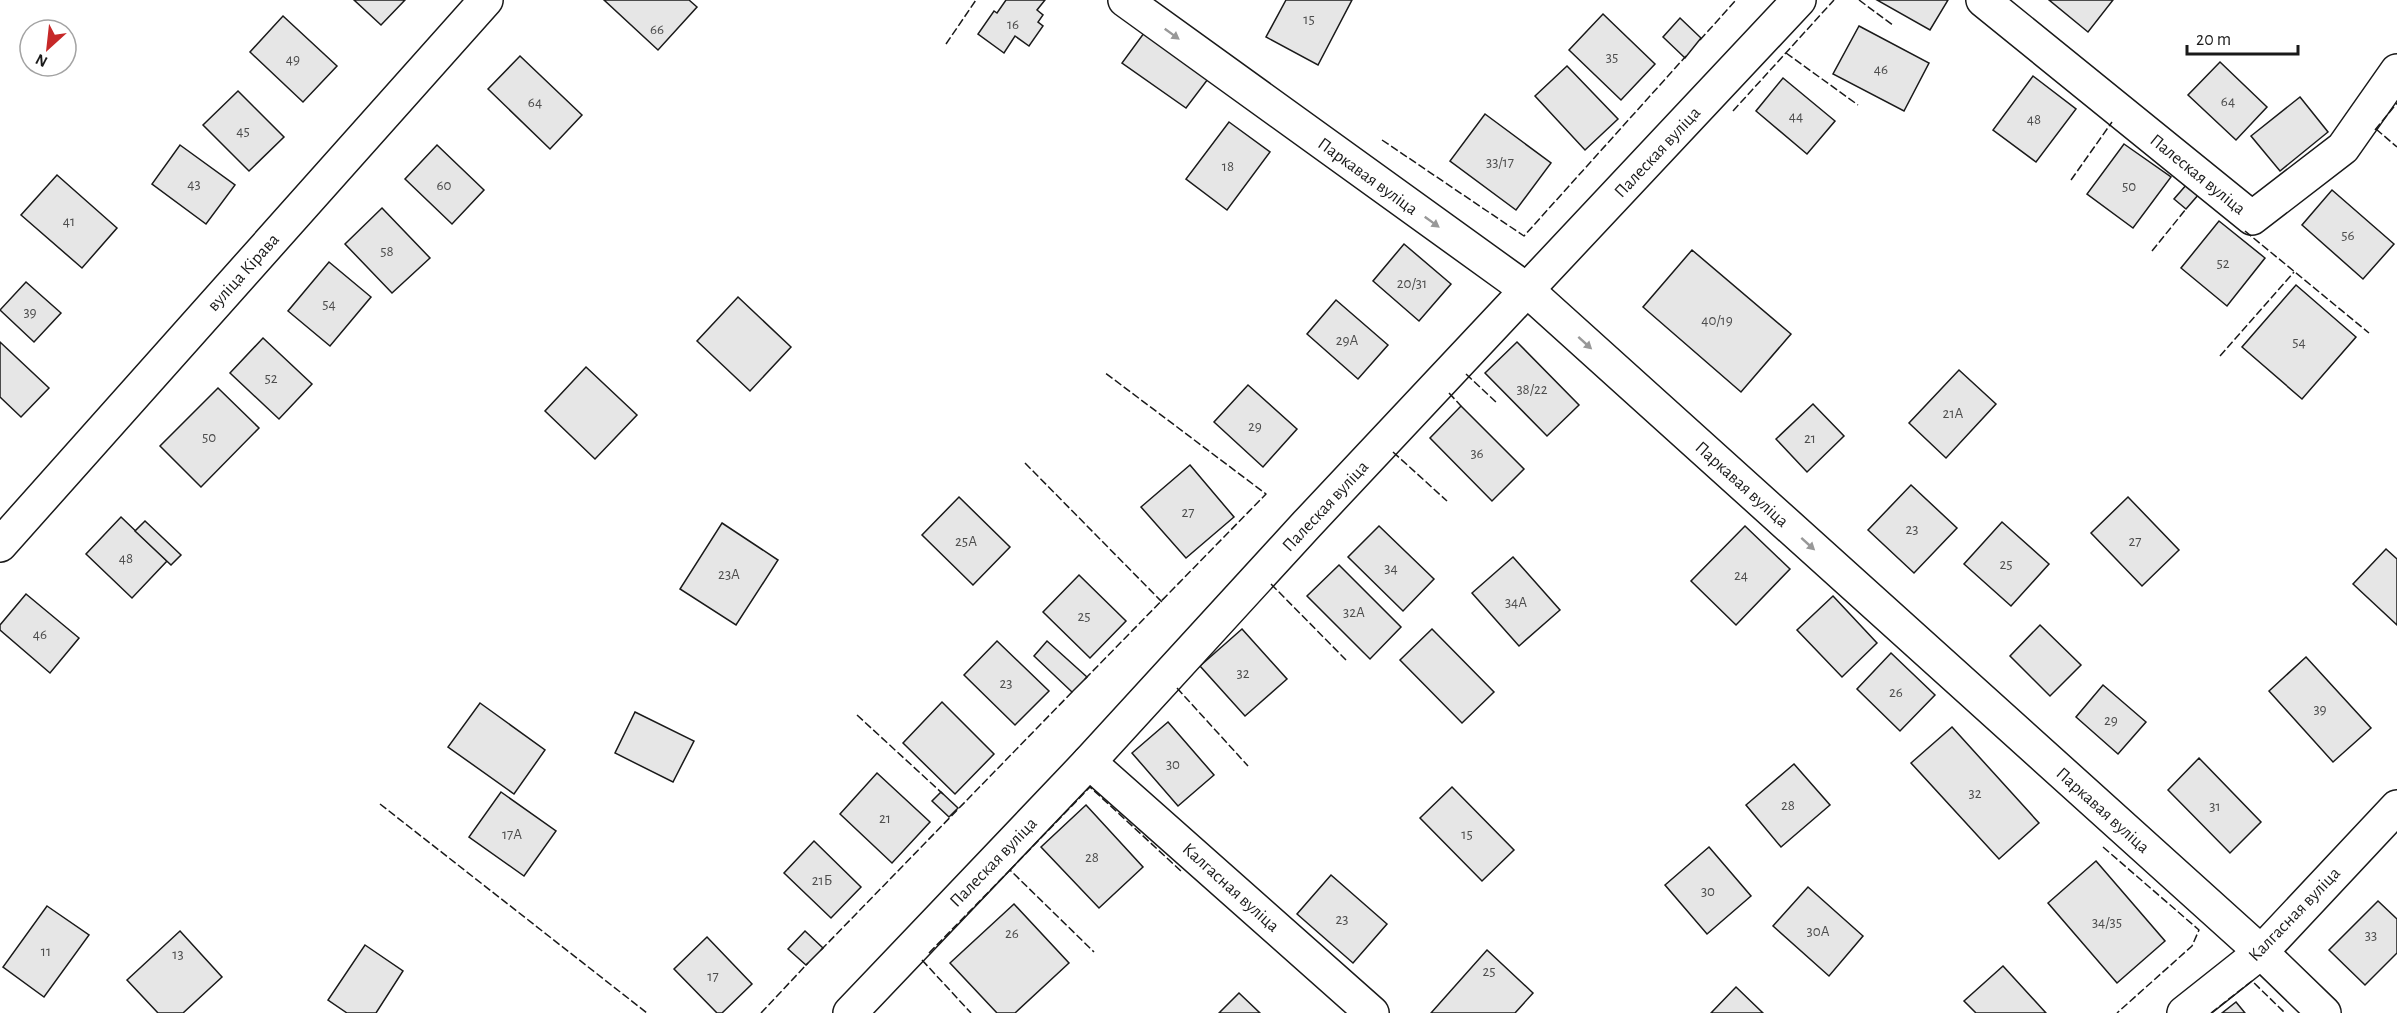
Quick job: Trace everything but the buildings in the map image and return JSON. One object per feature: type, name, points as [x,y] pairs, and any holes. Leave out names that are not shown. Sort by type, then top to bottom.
[{"type":"street","name":"вуліца Кірава","points":[[0,545],[486,0]]},
{"type":"street","name":"Паркавая вуліца","points":[[1125,0],[1527,290],[2261,952],[2324,1013]]},
{"type":"street","name":"Палеская вуліца","points":[[850,1013],[1089,762],[1799,0]]},
{"type":"street","name":"Палеская вуліца","points":[[1983,0],[2252,218],[2343,148],[2397,71]]},
{"type":"street","name":"Калгасная вуліца","points":[[1089,762],[1372,1013]]},
{"type":"street","name":"Калгасная вуліца","points":[[2184,1013],[2261,952],[2397,807]]},
{"type":"fence","points":[[946,44],[976,0]]},
{"type":"fence","points":[[1700,40],[1736,0]]},
{"type":"fence","points":[[1733,111],[1834,0]]},
{"type":"fence","points":[[1859,0],[1894,26]]},
{"type":"fence","points":[[1786,53],[1858,105]]},
{"type":"fence","points":[[1382,140],[1524,236],[1686,56]]},
{"type":"fence","points":[[2375,130],[2397,103]]},
{"type":"fence","points":[[2071,180],[2112,122]]},
{"type":"fence","points":[[2376,129],[2397,147]]},
{"type":"fence","points":[[2152,251],[2186,209]]},
{"type":"fence","points":[[2245,231],[2369,333]]},
{"type":"fence","points":[[2220,356],[2294,272]]},
{"type":"fence","points":[[1085,679],[1266,494],[1104,372]]},
{"type":"fence","points":[[1466,374],[1498,404]]},
{"type":"fence","points":[[1449,393],[1461,406]]},
{"type":"fence","points":[[1393,452],[1447,501]]},
{"type":"fence","points":[[1025,463],[1162,602]]},
{"type":"fence","points":[[1271,584],[1346,660]]},
{"type":"fence","points":[[1177,688],[1248,766]]},
{"type":"fence","points":[[821,950],[1074,690]]},
{"type":"fence","points":[[857,715],[943,794]]},
{"type":"fence","points":[[1010,870],[1090,787],[1182,872]]},
{"type":"fence","points":[[380,804],[647,1013]]},
{"type":"fence","points":[[2103,847],[2199,930],[2192,946],[2117,1013]]},
{"type":"fence","points":[[929,953],[1010,870],[1094,952]]},
{"type":"fence","points":[[922,960],[971,1013]]},
{"type":"fence","points":[[761,1013],[808,963]]},
{"type":"fence","points":[[2211,1013],[2252,981],[2285,1013]]}]
